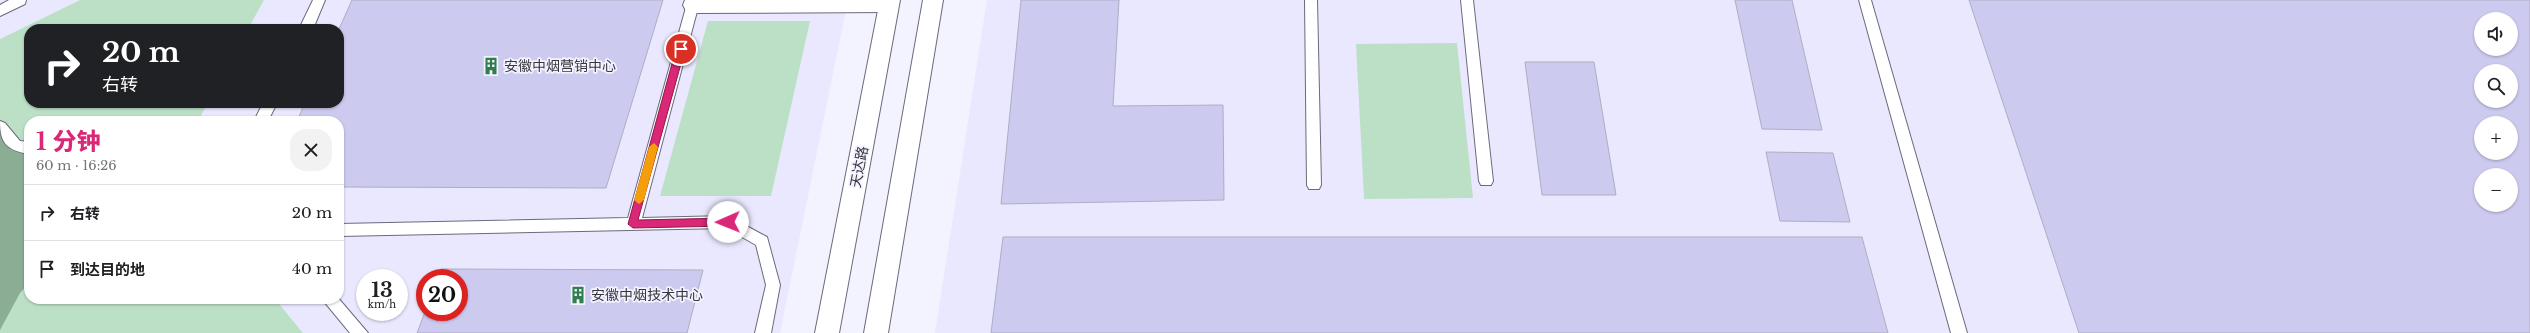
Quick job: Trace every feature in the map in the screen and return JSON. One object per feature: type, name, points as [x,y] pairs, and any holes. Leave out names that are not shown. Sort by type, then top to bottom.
[{"type":"street","points":[[876,333],[933,0]]},
{"type":"street","points":[[693,3],[890,2]]},
{"type":"street","name":"天达路","points":[[827,333],[890,2]]},
{"type":"lane","points":[[0,11],[20,0]]},
{"type":"lane","points":[[308,24],[320,0]]},
{"type":"lane","points":[[1311,0],[1314,185]]},
{"type":"lane","points":[[1467,0],[1486,181]]},
{"type":"lane","points":[[1865,0],[1959,333]]},
{"type":"lane","points":[[633,224],[693,3]]},
{"type":"lane","points":[[0,128],[16,146],[24,147]]},
{"type":"lane","points":[[344,230],[728,222],[762,241],[773,285],[763,333]]},
{"type":"lane","points":[[334,304],[360,333]]},
{"type":"shaded area","points":[[0,0],[80,0],[31,24],[24,24],[24,27],[0,39]]},
{"type":"shaded area","points":[[80,0],[264,0],[251,24],[31,24]]},
{"type":"shaded area","points":[[264,0],[848,0],[780,333],[303,333],[279,304],[344,304],[344,116],[201,116],[205,108],[344,108],[344,24],[251,24]]},
{"type":"shaded area","points":[[987,0],[2530,0],[2530,333],[935,333]]},
{"type":"shaded area","points":[[708,21],[810,21],[771,196],[660,196]]},
{"type":"shaded area","points":[[24,27],[24,108],[205,108],[201,116],[24,116],[24,304],[279,304],[303,333],[0,333],[0,39]]},
{"type":"shaded area","points":[[1457,43],[1473,198],[1364,199],[1356,44]]},
{"type":"shaded area","points":[[0,133],[15,148],[24,149],[24,289],[20,293],[0,330]]},
{"type":"building","name":"安徽中烟营销中心","points":[[352,0],[663,0],[606,188],[344,187],[344,116],[299,116],[303,108],[344,108],[344,24],[341,24]]},
{"type":"building","points":[[1021,0],[1119,0],[1113,106],[1223,105],[1224,200],[1001,204]]},
{"type":"building","points":[[1735,0],[1792,0],[1822,130],[1762,129]]},
{"type":"building","points":[[1969,0],[2530,0],[2530,333],[2079,333]]},
{"type":"building","points":[[1525,62],[1594,62],[1616,195],[1542,195]]},
{"type":"building","points":[[1766,152],[1833,153],[1850,222],[1780,221]]},
{"type":"building","points":[[1003,237],[1862,237],[1888,333],[991,333]]},
{"type":"building","name":"安徽中烟技术中心","points":[[468,269],[703,270],[687,333],[417,333],[422,321],[468,321]]},
{"type":"slow traffic","points":[[639,200],[654,147]]},
{"type":"place","name":"安徽中烟营销中心","points":[[491,66]]},
{"type":"place","name":"安徽中烟技术中心","points":[[578,295]]},
{"type":"route","points":[[681,49],[633,224],[728,222]]}]
